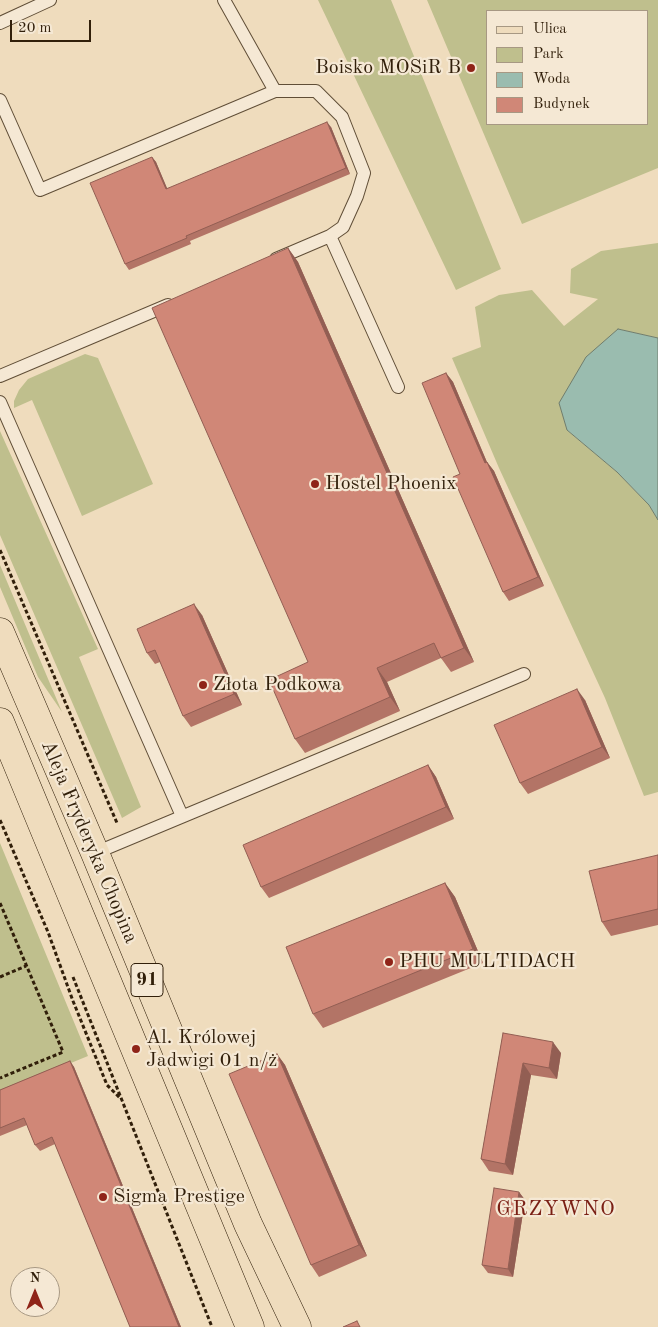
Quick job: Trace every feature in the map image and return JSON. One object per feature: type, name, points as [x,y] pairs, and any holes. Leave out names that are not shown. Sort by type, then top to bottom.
[{"type":"main road","name":"Aleja Fryderyka Chopina","points":[[0,632],[248,1224],[297,1327]]},
{"type":"main road","name":"Aleja Fryderyka Chopina","points":[[0,722],[250,1327]]},
{"type":"lane","points":[[0,23],[50,0]]},
{"type":"lane","points":[[224,0],[275,91]]},
{"type":"lane","points":[[0,100],[40,190],[275,91],[316,91],[342,117],[364,173],[357,196],[343,227],[330,236],[266,264]]},
{"type":"lane","points":[[330,236],[398,386]]},
{"type":"lane","points":[[0,376],[183,298]]},
{"type":"lane","points":[[0,402],[182,816]]},
{"type":"lane","points":[[94,853],[524,674]]},
{"type":"path","points":[[0,550],[124,840]]},
{"type":"path","points":[[0,820],[48,932],[73,1002],[107,1085],[121,1098],[212,1327]]},
{"type":"path","points":[[0,903],[63,1052],[0,1078]]},
{"type":"path","points":[[0,977],[26,966]]},
{"type":"green space","points":[[318,0],[391,0],[501,269],[456,290]]},
{"type":"green space","name":"Boisko MOSiR B","points":[[427,0],[658,0],[658,168],[522,224]]},
{"type":"green space","points":[[658,243],[658,338],[618,329],[567,430],[617,472],[649,505],[658,520],[658,792],[644,796],[605,698],[499,468],[452,358],[481,347],[475,307],[499,295],[532,290],[564,326],[598,299],[570,293],[571,269],[601,251]]},
{"type":"green space","points":[[85,354],[98,358],[153,484],[82,516],[32,400],[14,408],[14,401],[19,390],[28,379]]},
{"type":"green space","points":[[0,431],[98,649],[79,657],[141,807],[122,818],[0,535]]},
{"type":"green space","points":[[0,565],[62,712],[38,677],[0,587]]},
{"type":"green space","points":[[0,843],[88,1056],[0,1092]]},
{"type":"water","points":[[618,329],[658,338],[658,520],[649,505],[617,472],[567,430],[559,403],[586,357]]},
{"type":"building","points":[[327,122],[346,168],[125,264],[90,183],[152,157],[166,189]]},
{"type":"building","points":[[288,248],[464,648],[441,658],[434,643],[377,668],[390,697],[295,739],[269,680],[308,662],[152,308]]},
{"type":"building","points":[[446,373],[538,577],[503,592],[453,477],[460,474],[422,383]]},
{"type":"building","name":"Złota Podkowa","points":[[194,604],[234,694],[183,716],[155,650],[147,653],[137,629]]},
{"type":"building","points":[[577,689],[602,747],[520,783],[494,725]]},
{"type":"building","points":[[428,765],[446,807],[261,887],[243,845]]},
{"type":"building","points":[[658,855],[658,909],[602,922],[589,871]]},
{"type":"building","name":"PHU MULTIDACH","points":[[445,883],[473,949],[313,1014],[286,947]]},
{"type":"building","points":[[503,1033],[553,1042],[549,1068],[523,1063],[505,1164],[481,1159]]},
{"type":"building","points":[[277,1054],[359,1245],[311,1265],[229,1074]]},
{"type":"building","points":[[70,1061],[179,1327],[130,1327],[52,1137],[35,1145],[24,1118],[0,1128],[0,1090]]},
{"type":"building","points":[[494,1188],[519,1192],[508,1269],[482,1265]]},
{"type":"building","points":[[357,1321],[360,1327],[343,1327]]},
{"type":"place","name":"Boisko MOSiR B","points":[[471,68]]},
{"type":"place","name":"Hostel Phoenix","points":[[315,484]]},
{"type":"place","name":"Złota Podkowa","points":[[203,685]]},
{"type":"place","name":"PHU MULTIDACH","points":[[389,962]]},
{"type":"place","name":"Al. Królowej Jadwigi 01 n/ż","points":[[136,1049]]},
{"type":"place","name":"Sigma Prestige","points":[[103,1197]]},
{"type":"district","name":"GRZYWNO","points":[[556,1209]]}]
